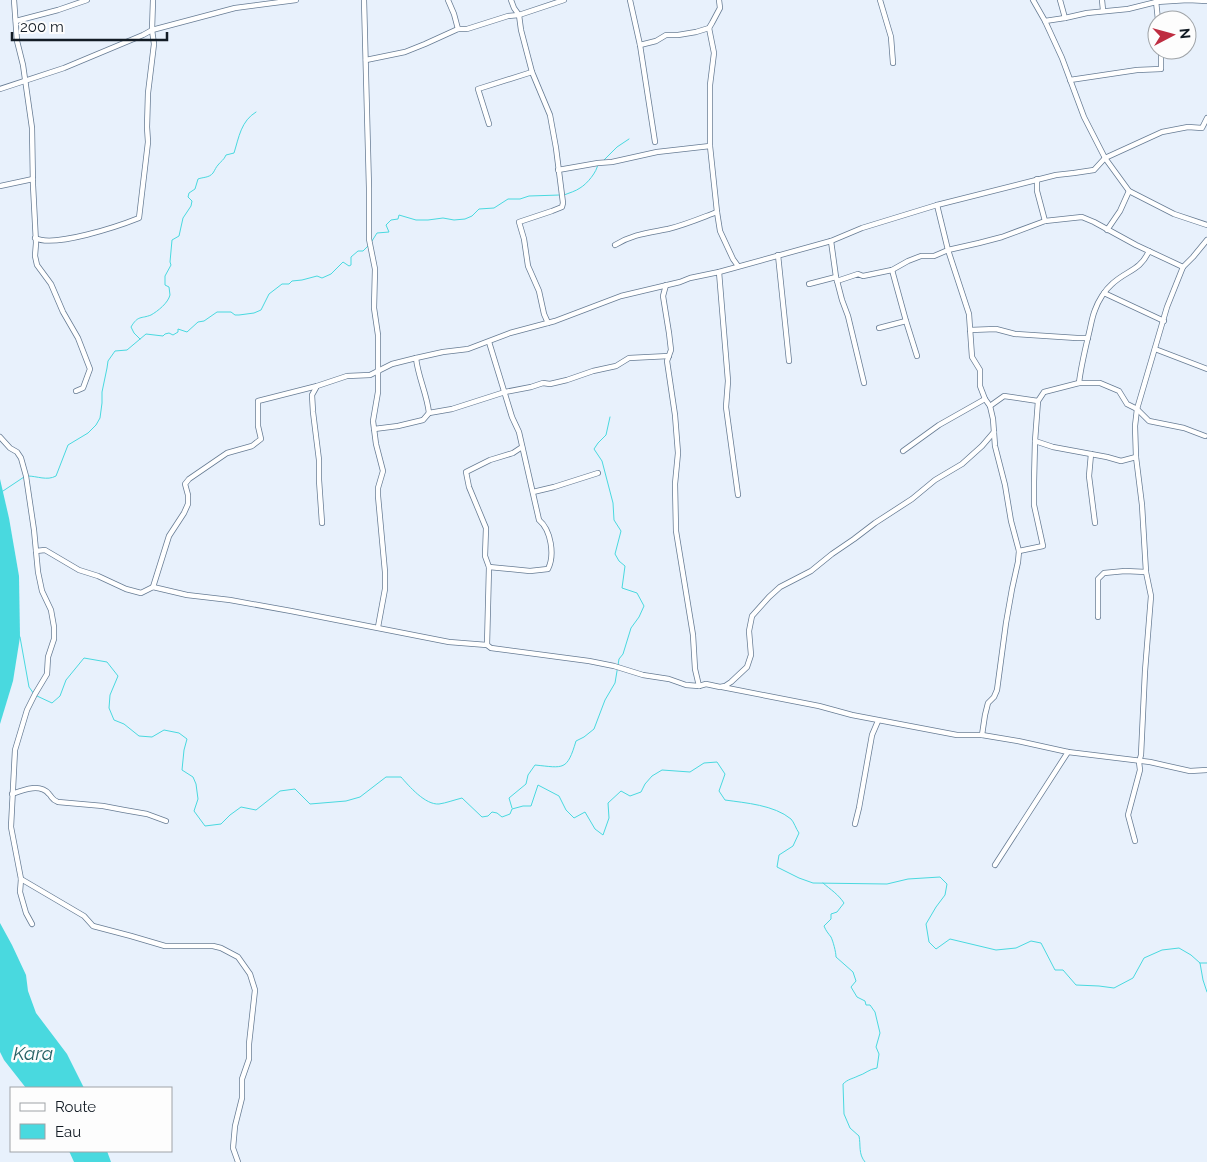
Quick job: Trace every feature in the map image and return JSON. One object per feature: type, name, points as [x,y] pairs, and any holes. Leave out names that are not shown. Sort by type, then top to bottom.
[{"type":"street","points":[[14,0],[17,41],[23,65],[32,128],[35,256],[37,265],[51,284],[63,312],[78,338],[90,369],[83,388],[76,391]]},
{"type":"street","points":[[16,21],[58,10],[86,0]]},
{"type":"street","points":[[35,238],[41,241],[63,239],[94,233],[139,218],[148,142],[148,93],[154,44],[152,30],[153,0]]},
{"type":"street","points":[[0,88],[64,68],[152,30],[235,8],[296,0]]},
{"type":"street","points":[[364,0],[369,239],[375,269],[374,308],[378,336],[378,392],[373,421],[383,471],[378,488],[378,496],[385,589],[378,628]]},
{"type":"street","points":[[448,0],[458,29]]},
{"type":"street","points":[[511,0],[519,14],[521,30],[532,72],[550,115],[563,203],[562,207],[519,222],[528,266],[539,291],[548,323]]},
{"type":"street","points":[[366,60],[405,52],[458,29],[467,29],[564,0]]},
{"type":"street","points":[[630,0],[640,45],[654,142]]},
{"type":"street","points":[[640,45],[666,36],[696,32],[709,28],[720,8],[719,0]]},
{"type":"street","points":[[880,0],[891,37],[893,63]]},
{"type":"street","points":[[1033,0],[1062,58],[1084,117],[1105,158],[1129,191],[1174,214],[1207,225]]},
{"type":"street","points":[[1060,0],[1065,18]]},
{"type":"street","points":[[1102,0],[1103,10]]},
{"type":"street","points":[[1045,21],[1103,10],[1128,9],[1156,1],[1207,1]]},
{"type":"street","points":[[709,28],[714,53],[710,85],[710,146],[717,212],[720,231],[732,259],[738,266]]},
{"type":"street","points":[[1070,80],[1137,70],[1162,69],[1161,60]]},
{"type":"street","points":[[489,124],[478,89],[532,72]]},
{"type":"street","points":[[152,587],[169,536],[188,504],[185,484],[189,479],[227,453],[252,446],[261,438],[258,426],[258,401],[317,386],[347,376],[370,375],[392,364],[416,358],[443,352],[468,350],[510,333],[548,323],[621,296],[719,272],[831,241],[862,228],[937,205],[1037,179],[1094,170],[1105,158],[1162,132],[1188,127],[1202,128],[1207,118]]},
{"type":"street","points":[[558,170],[612,162],[657,152],[710,146]]},
{"type":"street","points":[[0,186],[33,179]]},
{"type":"street","points":[[1037,179],[1037,191],[1045,221]]},
{"type":"street","points":[[1106,230],[1120,211],[1129,191]]},
{"type":"street","points":[[937,205],[948,250],[969,314],[972,357],[980,370],[980,386],[990,406],[995,446],[1019,551],[1006,623],[997,690],[994,697],[988,703],[982,735]]},
{"type":"street","points":[[615,245],[624,239],[668,228],[717,212]]},
{"type":"street","points":[[809,284],[858,274],[863,276],[892,270],[921,256],[934,256],[948,250],[1002,237],[1045,221],[1082,217],[1183,267]]},
{"type":"street","points":[[1136,841],[1128,815],[1140,770],[1144,671],[1151,596],[1146,572],[1142,505],[1134,426],[1137,408],[1167,307],[1183,267],[1207,240]]},
{"type":"street","points":[[831,241],[836,279],[848,316],[864,383]]},
{"type":"street","points":[[1079,383],[1095,308],[1110,285],[1136,269],[1145,260],[1149,251]]},
{"type":"street","points":[[778,255],[789,361]]},
{"type":"street","points":[[892,270],[917,356]]},
{"type":"street","points":[[719,272],[728,381],[726,407],[738,495]]},
{"type":"street","points":[[666,285],[663,296],[670,333],[671,350],[668,361],[678,454],[675,484],[676,531],[693,635],[695,669],[699,686]]},
{"type":"street","points":[[1104,293],[1164,321]]},
{"type":"street","points":[[879,328],[906,321]]},
{"type":"street","points":[[970,330],[996,329],[1023,335],[1088,338]]},
{"type":"street","points":[[489,568],[530,571],[548,569],[551,555],[549,534],[544,524],[539,520],[519,432],[512,417],[490,342]]},
{"type":"street","points":[[1155,349],[1207,369]]},
{"type":"street","points":[[374,429],[423,420],[429,413],[452,409],[505,392],[543,383],[550,384],[567,380],[593,371],[616,366],[629,358],[669,356]]},
{"type":"street","points":[[416,358],[429,413]]},
{"type":"street","points":[[1019,551],[1043,546],[1034,505],[1034,482],[1038,401],[1044,392],[1079,383],[1100,383],[1119,391],[1127,404],[1137,408],[1149,421],[1184,428],[1205,436]]},
{"type":"street","points":[[317,386],[312,394],[319,460],[322,523]]},
{"type":"street","points":[[990,406],[1004,396],[1038,401]]},
{"type":"street","points":[[903,451],[939,425],[985,399]]},
{"type":"street","points":[[720,687],[731,682],[747,667],[751,655],[749,631],[752,616],[769,597],[780,587],[811,571],[832,554],[854,540],[875,522],[912,499],[935,480],[962,464],[994,432]]},
{"type":"street","points":[[0,436],[21,458],[26,476],[42,591],[53,618],[54,639],[48,657],[47,674],[27,710],[15,750],[11,827],[21,879],[20,892],[26,913],[32,924]]},
{"type":"street","points":[[1035,441],[1053,447],[1107,457],[1121,462],[1136,457]]},
{"type":"street","points":[[487,645],[489,568],[485,556],[486,528],[469,487],[466,472],[490,460],[513,453],[522,447]]},
{"type":"street","points":[[1091,454],[1089,476],[1095,523]]},
{"type":"street","points":[[533,492],[598,474]]},
{"type":"street","points":[[36,551],[45,550],[79,570],[141,593],[152,587],[449,642],[487,645],[492,648],[598,663],[614,666],[643,676],[669,679],[699,686],[706,684],[819,706],[852,715],[958,734],[982,735],[1068,752],[1150,762],[1190,771],[1207,770]]},
{"type":"street","points":[[1098,617],[1098,579],[1104,573],[1146,572]]},
{"type":"street","points":[[855,824],[872,735],[878,720]]},
{"type":"street","points":[[995,864],[1068,752]]},
{"type":"street","points":[[12,794],[31,788],[40,789],[48,793],[51,799],[58,802],[103,806],[147,814],[166,821]]},
{"type":"street","points":[[21,879],[84,916],[93,926],[165,946],[213,946],[238,956],[250,974],[255,990],[249,1059],[242,1079],[242,1098],[232,1148],[238,1162]]},
{"type":"water","points":[[0,479],[19,576],[20,637],[13,681],[0,724]]},
{"type":"water","name":"Kara","points":[[0,923],[26,975],[28,991],[36,1013],[67,1054],[84,1087],[25,1087],[0,1052]]},
{"type":"water","points":[[69,1152],[107,1152],[111,1162],[74,1162]]},
{"type":"waterway","points":[[140,339],[131,327],[133,323],[157,311],[169,298],[169,287],[165,285],[165,276],[171,265],[172,240],[179,236],[183,218],[191,206],[192,201],[188,197],[189,193],[195,189],[198,179],[211,175],[226,155],[234,153],[244,125],[256,112]]},
{"type":"waterway","points":[[603,161],[617,147],[629,139]]},
{"type":"waterway","points":[[564,195],[586,184],[594,174],[598,164]]},
{"type":"waterway","points":[[372,241],[377,233],[389,232],[386,225],[391,220],[398,219],[399,215],[416,220],[465,219],[472,216],[479,209],[494,208],[508,199],[560,195]]},
{"type":"waterway","points":[[28,476],[46,478],[56,476],[68,445],[88,433],[96,425],[100,418],[102,392],[108,361],[115,351],[127,350],[146,334],[163,336],[169,333],[173,335],[178,332],[178,329],[187,332],[198,322],[204,321],[217,312],[231,312],[235,315],[254,313],[261,310],[269,294],[282,284],[289,284],[292,281],[317,276],[322,278],[331,274],[343,262],[349,266],[351,265],[351,257],[368,246]]},
{"type":"waterway","points":[[512,808],[509,798],[526,784],[528,775],[535,765],[558,767],[567,763],[576,741],[594,729],[605,700],[615,683],[619,659],[623,654],[631,628],[644,606],[637,593],[622,588],[625,566],[615,554],[621,531],[614,520],[613,503],[602,461],[594,449],[606,435],[610,417]]},
{"type":"waterway","points":[[0,493],[24,477]]},
{"type":"waterway","points":[[20,637],[29,687],[34,694]]},
{"type":"waterway","points":[[37,696],[52,703],[60,696],[66,680],[84,658],[107,662],[118,676],[110,695],[109,708],[114,720],[124,724],[139,736],[152,737],[164,730],[179,733],[187,739],[182,770],[193,777],[196,784],[198,799],[194,811],[205,826],[221,824],[241,807],[256,810],[280,791],[295,789],[310,804],[346,801],[360,797],[386,777],[401,777],[428,801],[439,804],[462,798],[482,817],[488,816],[492,812],[502,817],[510,814],[512,809],[531,806],[538,785],[559,796],[566,810],[574,818],[585,812],[595,829],[603,835],[609,818],[608,803],[621,791],[630,796],[641,792],[652,776],[662,770],[690,772],[704,763],[717,762],[725,774],[719,791],[725,800],[768,808],[784,814],[793,822],[799,833],[793,846],[779,855],[777,867],[813,883],[887,884],[908,879],[940,877],[947,884],[945,895],[926,924],[929,942],[936,949],[950,939],[996,950],[1016,948],[1031,941],[1041,943],[1055,970],[1063,970],[1076,985],[1114,988],[1133,978],[1144,958],[1162,950],[1179,948],[1200,963],[1207,992]]},
{"type":"waterway","points":[[823,883],[844,903],[837,912],[831,914],[831,919],[824,926],[832,939],[836,957],[853,972],[856,981],[851,987],[857,997],[865,1001],[866,1005],[870,1005],[875,1012],[880,1033],[876,1047],[879,1054],[877,1068],[843,1084],[844,1114],[850,1128],[859,1136],[861,1153],[865,1162]]},
{"type":"waterway","points":[[1200,963],[1207,963]]}]
